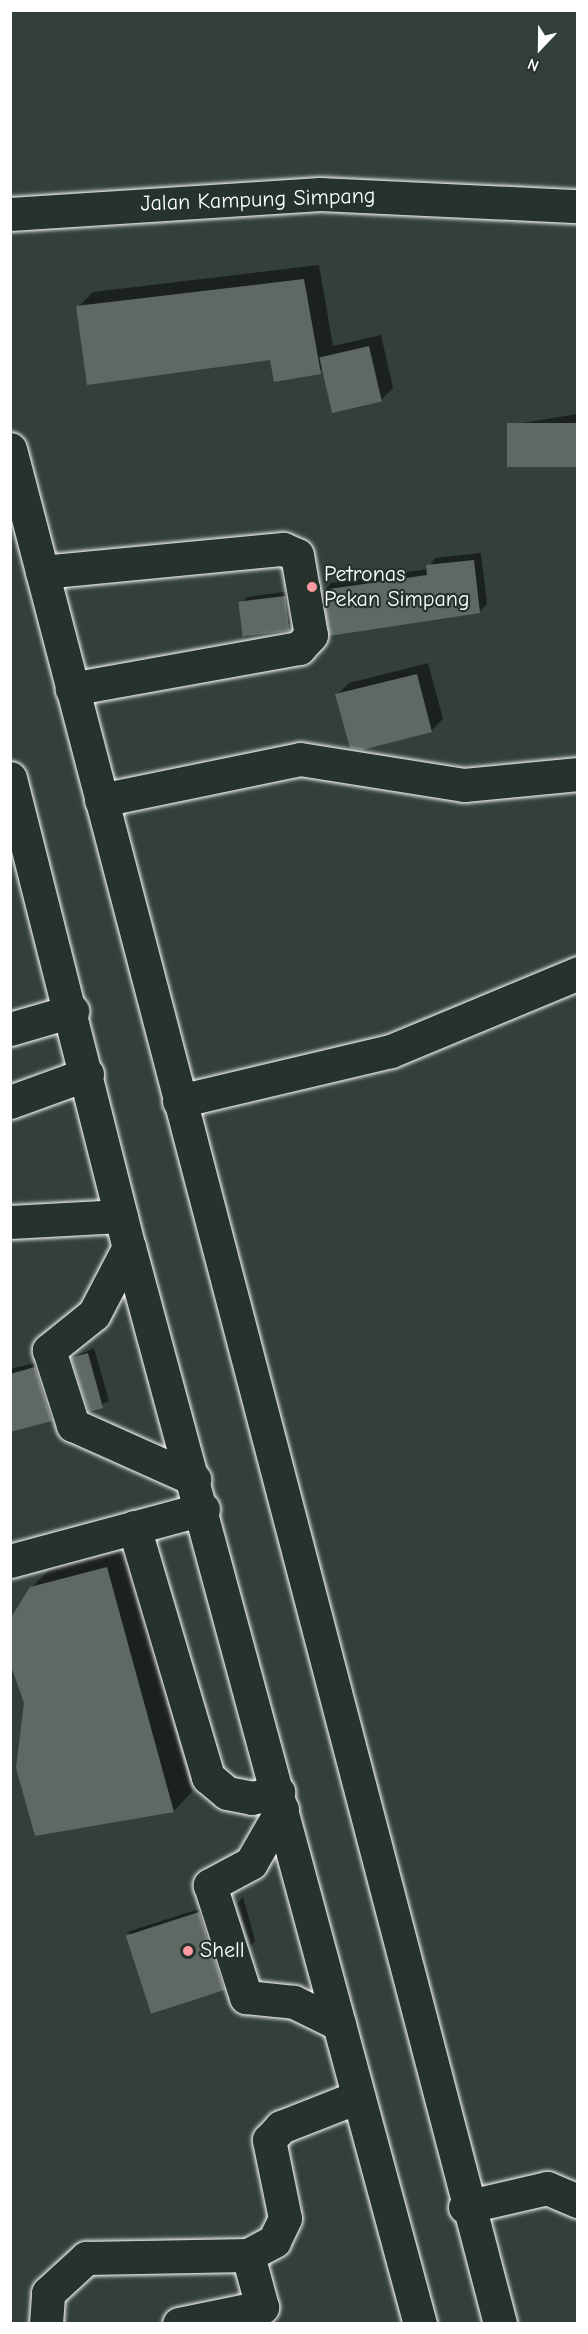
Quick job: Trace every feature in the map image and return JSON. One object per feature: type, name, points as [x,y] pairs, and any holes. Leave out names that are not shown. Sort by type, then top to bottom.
[{"type":"main road","name":"Jalan Kampung Simpang","points":[[10,213],[320,194],[578,206]]},
{"type":"main road","points":[[10,449],[465,2207],[500,2324]]},
{"type":"main road","points":[[42,572],[283,549],[297,555],[311,635],[299,648],[72,689]]},
{"type":"main road","points":[[101,800],[300,759],[464,785],[578,774]]},
{"type":"main road","points":[[10,778],[18,823],[72,1011],[125,1232],[199,1494],[339,2024],[355,2098],[420,2324]]},
{"type":"main road","points":[[179,1101],[391,1051],[578,973]]},
{"type":"main road","points":[[10,1029],[72,1011]]},
{"type":"main road","points":[[10,1102],[87,1074]]},
{"type":"main road","points":[[10,1222],[125,1232]]},
{"type":"main road","points":[[125,1232],[94,1314],[49,1350],[74,1425],[199,1494]]},
{"type":"main road","points":[[10,1561],[134,1527],[199,1494]]},
{"type":"main road","points":[[134,1527],[208,1777],[227,1793],[280,1801]]},
{"type":"main road","points":[[280,1801],[251,1863],[210,1885],[246,1997],[294,2002],[339,2024]]},
{"type":"main road","points":[[46,2324],[48,2293],[86,2258],[248,2255],[274,2241],[285,2218],[269,2140],[281,2127],[355,2098]]},
{"type":"main road","points":[[465,2207],[547,2188],[578,2201]]},
{"type":"main road","points":[[179,2324],[262,2307],[248,2255]]},
{"type":"building","points":[[304,279],[321,374],[274,382],[270,360],[87,385],[76,306]]},
{"type":"building","points":[[369,346],[382,402],[332,413],[319,357]]},
{"type":"building","points":[[507,423],[578,423],[578,467],[507,467]]},
{"type":"building","points":[[474,560],[480,613],[329,636],[322,590],[427,575],[426,565]]},
{"type":"building","points":[[285,596],[289,631],[243,636],[238,602]]},
{"type":"building","points":[[417,674],[432,732],[362,750],[350,748],[335,694]]},
{"type":"building","points":[[88,1353],[103,1408],[89,1412],[71,1358]]},
{"type":"building","points":[[35,1367],[52,1421],[10,1432],[10,1374]]},
{"type":"building","points":[[107,1567],[174,1812],[35,1836],[16,1768],[24,1703],[10,1663],[10,1619],[30,1587]]},
{"type":"building","points":[[199,1912],[224,1990],[151,2014],[126,1936]]},
{"type":"place","name":"Petronas Pekan Simpang","points":[[312,587]]},
{"type":"place","name":"Shell","points":[[188,1951]]}]
